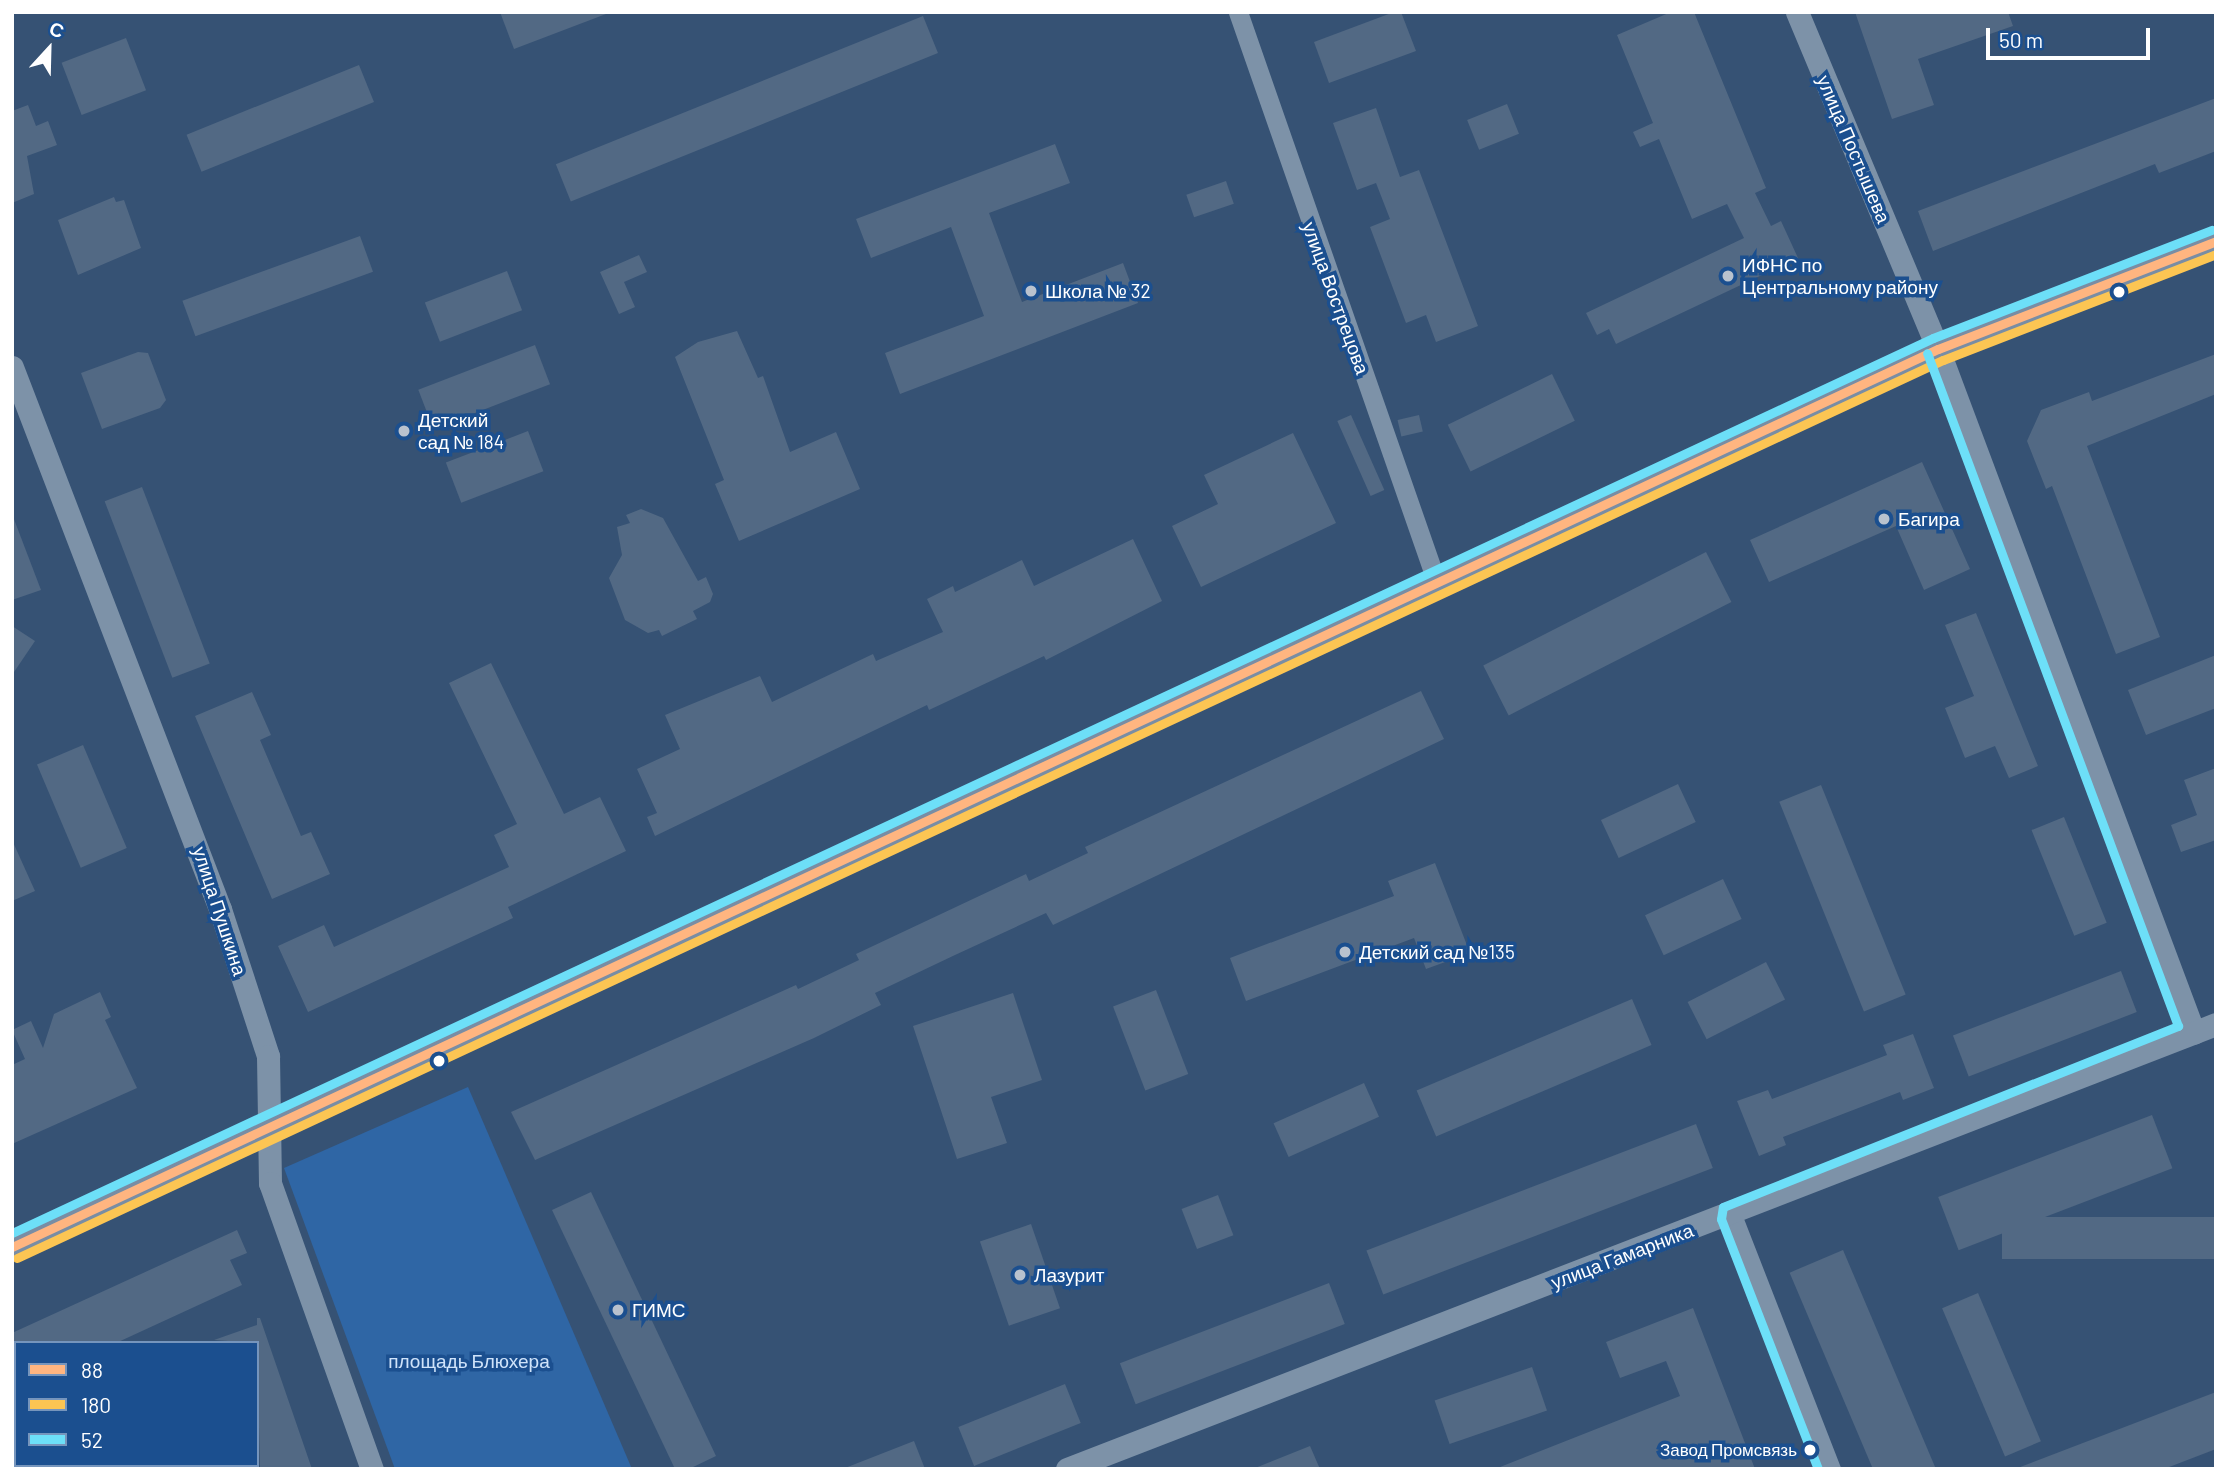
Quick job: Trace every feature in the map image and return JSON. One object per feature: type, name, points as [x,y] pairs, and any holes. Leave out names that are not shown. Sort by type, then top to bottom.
[{"type":"main road","points":[[12,1247],[1938,349],[2216,241]]},
{"type":"street","name":"улица Вострецова","points":[[1238,12],[1437,583]]},
{"type":"street","name":"улица Постышева","points":[[1797,12],[1938,349],[2194,1032]]},
{"type":"street","name":"улица Пушкина","points":[[12,367],[203,857],[268,1056],[271,1183],[372,1469]]},
{"type":"street","name":"улица Гамарника","points":[[1066,1469],[1732,1215],[2216,1024]]},
{"type":"street","points":[[1732,1215],[1831,1469]]},
{"type":"green space","name":"площадь Блюхера","points":[[468,1087],[632,1469],[395,1469],[284,1168]]},
{"type":"building","points":[[500,12],[605,12],[606,14],[514,49]]},
{"type":"building","points":[[1394,12],[1401,12],[1416,51],[1329,83],[1314,42]]},
{"type":"building","points":[[1671,12],[1694,12],[1766,188],[1755,193],[1771,226],[1781,221],[1798,258],[1616,344],[1609,329],[1597,335],[1586,313],[1744,238],[1727,204],[1692,219],[1659,139],[1640,147],[1633,132],[1653,123],[1617,35]]},
{"type":"building","points":[[1855,12],[2008,12],[2013,26],[1918,59],[1934,105],[1892,119]]},
{"type":"building","points":[[923,16],[938,53],[571,201],[556,164]]},
{"type":"building","points":[[126,38],[146,90],[82,115],[62,63]]},
{"type":"building","points":[[359,65],[374,102],[202,172],[187,135]]},
{"type":"building","points":[[2216,98],[2216,151],[2159,173],[2155,164],[1933,251],[1918,211]]},
{"type":"building","points":[[1507,104],[1519,134],[1479,150],[1467,120]]},
{"type":"building","points":[[28,105],[36,126],[48,121],[57,145],[27,156],[34,194],[12,203],[12,111]]},
{"type":"building","points":[[1376,108],[1400,177],[1419,170],[1478,326],[1436,342],[1426,315],[1406,323],[1370,227],[1390,219],[1376,183],[1357,190],[1333,123]]},
{"type":"building","points":[[1055,144],[1070,183],[989,213],[1022,302],[1123,263],[1138,303],[900,394],[885,353],[984,316],[951,227],[871,258],[856,219]]},
{"type":"building","points":[[1226,181],[1234,204],[1194,217],[1186,195]]},
{"type":"building","points":[[114,197],[116,202],[124,200],[141,248],[78,275],[58,220]]},
{"type":"building","points":[[360,236],[373,272],[195,336],[182,301]]},
{"type":"building","points":[[639,255],[647,272],[624,282],[635,307],[619,314],[600,272]]},
{"type":"building","points":[[507,271],[522,310],[440,342],[425,303]]},
{"type":"building","points":[[737,331],[758,378],[763,376],[790,452],[836,432],[860,489],[739,541],[715,484],[724,480],[675,357],[698,342]]},
{"type":"building","points":[[535,345],[550,384],[433,429],[418,390]]},
{"type":"building","points":[[138,352],[148,353],[166,400],[160,408],[102,429],[81,373]]},
{"type":"building","points":[[2216,354],[2216,394],[2087,446],[2160,637],[2116,654],[2052,486],[2046,489],[2027,441],[2041,410],[2089,392],[2092,401]]},
{"type":"building","points":[[1552,374],[1575,421],[1471,472],[1448,425]]},
{"type":"building","points":[[1351,415],[1384,490],[1371,496],[1337,421]]},
{"type":"building","points":[[1419,415],[1423,432],[1401,437],[1398,420]]},
{"type":"building","points":[[528,431],[543,471],[461,503],[446,463]]},
{"type":"building","points":[[1293,433],[1336,523],[1201,587],[1172,526],[1218,504],[1204,475]]},
{"type":"building","points":[[1922,462],[1970,569],[1924,590],[1896,526],[1769,582],[1750,540]]},
{"type":"building","points":[[142,487],[210,663],[172,678],[105,501]]},
{"type":"building","points":[[641,509],[663,518],[698,581],[706,577],[713,594],[710,602],[693,611],[697,619],[662,636],[659,630],[648,633],[625,620],[609,578],[622,555],[617,527],[630,523],[626,515]]},
{"type":"building","points":[[12,514],[41,590],[12,600]]},
{"type":"building","points":[[1133,539],[1162,601],[1046,660],[1044,656],[929,710],[927,705],[655,836],[647,817],[657,813],[637,769],[680,749],[665,715],[760,676],[772,702],[873,654],[876,661],[943,632],[927,599],[953,586],[955,592],[1022,560],[1034,586]]},
{"type":"building","points":[[1706,552],[1731,602],[1509,715],[1483,665]]},
{"type":"building","points":[[1976,613],[2038,766],[2009,778],[1995,746],[1965,758],[1945,708],[1974,696],[1945,625]]},
{"type":"building","points":[[12,626],[35,641],[12,675]]},
{"type":"building","points":[[2216,655],[2216,708],[2146,735],[2128,690]]},
{"type":"building","points":[[491,663],[564,814],[600,797],[626,851],[508,907],[513,918],[308,1012],[278,946],[324,925],[334,947],[509,867],[494,835],[517,824],[449,683]]},
{"type":"building","points":[[1421,691],[1444,739],[1053,925],[1046,913],[955,955],[875,993],[881,1005],[814,1038],[535,1160],[511,1112],[796,985],[798,989],[859,960],[856,954],[1026,874],[1029,881],[1088,853],[1085,847]]},
{"type":"building","points":[[252,692],[271,735],[260,740],[301,836],[311,832],[330,874],[272,899],[195,716]]},
{"type":"building","points":[[83,745],[127,848],[81,868],[37,765]]},
{"type":"building","points":[[2216,768],[2216,840],[2181,852],[2171,825],[2197,815],[2184,780]]},
{"type":"building","points":[[1678,784],[1696,822],[1619,858],[1601,820]]},
{"type":"building","points":[[1821,785],[1906,995],[1864,1011],[1779,802]]},
{"type":"building","points":[[2064,817],[2107,923],[2074,936],[2032,830]]},
{"type":"building","points":[[12,840],[35,891],[12,901]]},
{"type":"building","points":[[1435,863],[1470,953],[1426,969],[1414,938],[1246,1001],[1230,958],[1394,896],[1388,881]]},
{"type":"building","points":[[1723,879],[1742,919],[1664,955],[1645,915]]},
{"type":"building","points":[[1766,962],[1785,999],[1707,1039],[1688,1002]]},
{"type":"building","points":[[2121,971],[2137,1012],[1969,1077],[1953,1036]]},
{"type":"building","points":[[1156,990],[1188,1074],[1145,1091],[1113,1006]]},
{"type":"building","points":[[100,992],[111,1017],[105,1020],[137,1088],[12,1144],[12,1065],[25,1059],[12,1030],[31,1021],[43,1048],[54,1014]]},
{"type":"building","points":[[1013,993],[1042,1080],[991,1097],[1007,1143],[957,1159],[913,1026]]},
{"type":"building","points":[[1632,999],[1652,1045],[1436,1136],[1417,1090]]},
{"type":"building","points":[[1913,1034],[1934,1088],[1903,1100],[1900,1092],[1783,1137],[1786,1145],[1759,1156],[1737,1101],[1768,1090],[1772,1099],[1887,1055],[1883,1045]]},
{"type":"building","points":[[1364,1083],[1379,1117],[1289,1157],[1274,1123]]},
{"type":"building","points":[[2152,1115],[2172,1168],[1959,1250],[1938,1197]]},
{"type":"building","points":[[1696,1124],[1713,1168],[1383,1294],[1366,1251]]},
{"type":"building","points":[[591,1192],[716,1456],[689,1469],[675,1469],[552,1210]]},
{"type":"building","points":[[1218,1195],[1233,1235],[1197,1249],[1182,1209]]},
{"type":"building","points":[[2002,1217],[2216,1217],[2216,1259],[2002,1259]]},
{"type":"building","name":"Лазурит","points":[[1031,1224],[1060,1308],[1009,1326],[980,1242]]},
{"type":"building","points":[[237,1230],[247,1253],[230,1260],[242,1285],[120,1341],[12,1343],[12,1333]]},
{"type":"building","points":[[1843,1250],[1936,1468],[1873,1469],[1790,1273]]},
{"type":"building","points":[[1329,1283],[1345,1324],[1136,1404],[1120,1363]]},
{"type":"building","points":[[1978,1293],[2041,1441],[2005,1456],[1942,1308]]},
{"type":"building","points":[[1693,1308],[1755,1469],[1495,1469],[1680,1396],[1666,1361],[1620,1378],[1606,1342]]},
{"type":"building","points":[[257,1318],[260,1318],[312,1469],[260,1469],[259,1341],[214,1340],[257,1325]]},
{"type":"building","points":[[1532,1367],[1547,1410],[1450,1444],[1435,1401]]},
{"type":"building","points":[[1065,1384],[1081,1423],[974,1466],[958,1427]]},
{"type":"building","points":[[2216,1392],[2216,1449],[2164,1469],[2015,1469]]},
{"type":"building","points":[[914,1441],[925,1469],[845,1469],[845,1468]]},
{"type":"building","points":[[1310,1446],[1320,1469],[1255,1469],[1255,1468]]},
{"type":"transit line","name":"52","points":[[12,1233],[1933,338],[2212,230]]},
{"type":"transit line","name":"88","points":[[12,1247],[1938,349],[2216,241]]},
{"type":"transit line","name":"180","points":[[17,1258],[1943,360],[2216,254]]},
{"type":"transit line","name":"52","points":[[1818,1469],[1721,1219],[1723,1207],[2178,1026],[1927,353]]},
{"type":"place","name":"ИФНС по Центральному району","points":[[1728,276]]},
{"type":"place","name":"Школа № 32","points":[[1031,291]]},
{"type":"place","name":"Детский сад № 184","points":[[404,431]]},
{"type":"place","name":"Багира","points":[[1884,519]]},
{"type":"place","name":"Детский сад №135","points":[[1345,952]]},
{"type":"place","name":"Лазурит","points":[[1020,1275]]},
{"type":"place","name":"ГИМС","points":[[618,1310]]},
{"type":"place","name":"Завод Промсвязь","points":[[1810,1450]]}]
